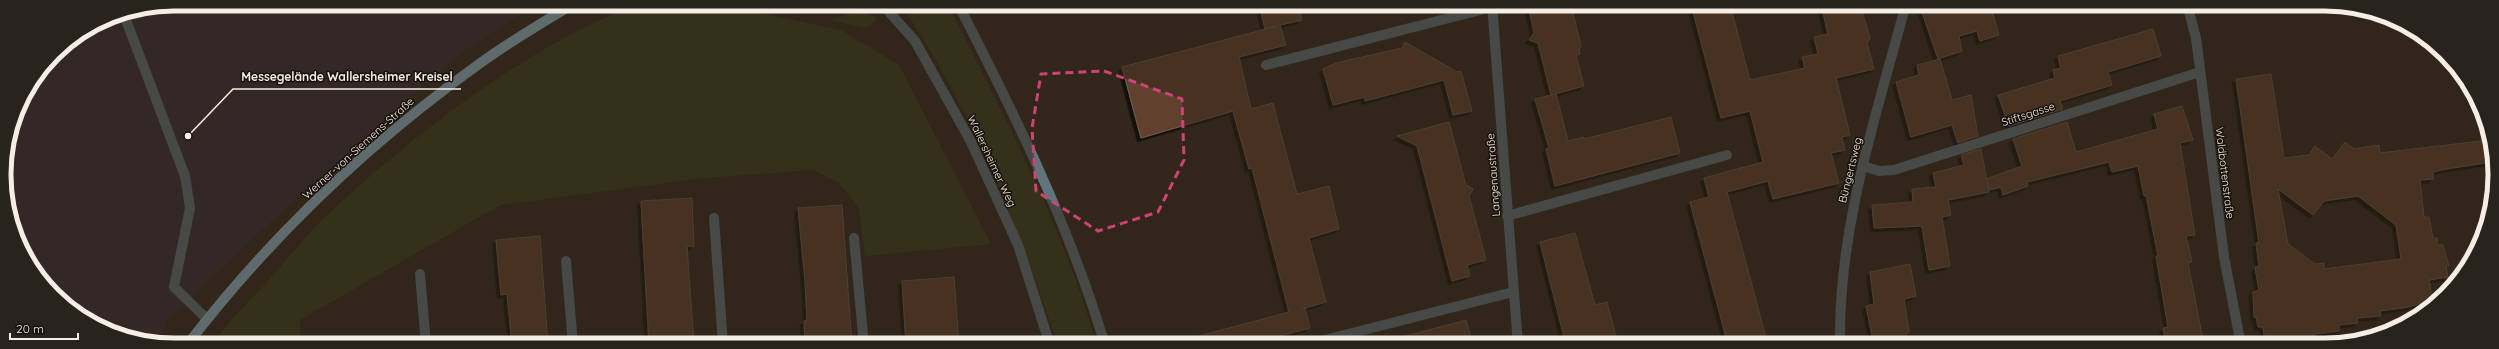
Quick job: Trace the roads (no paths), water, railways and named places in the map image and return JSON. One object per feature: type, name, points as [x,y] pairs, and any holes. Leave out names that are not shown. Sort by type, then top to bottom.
[{"type":"main road","name":"Werner-von-Siemens-Straße","points":[[192,338],[245,273],[294,222],[374,148],[436,96],[480,63],[563,11]]},
{"type":"street","name":"Wallersheimer Weg","points":[[888,11],[915,41],[970,140],[1018,245],[1048,338]]},
{"type":"street","points":[[962,11],[1008,101],[1050,190],[1087,284],[1103,338]]},
{"type":"street","points":[[1266,65],[1473,11]]},
{"type":"street","name":"Langenaustraße","points":[[1492,11],[1517,338]]},
{"type":"street","name":"Büngertsweg","points":[[1840,338],[1841,300],[1846,248],[1856,189],[1904,11]]},
{"type":"street","name":"Waldbottenstraße","points":[[2189,11],[2196,38],[2224,257],[2240,338]]},
{"type":"street","points":[[126,20],[185,176],[190,208],[174,287],[207,319]]},
{"type":"street","name":"Stiftsgasse","points":[[1863,166],[1879,171],[1894,170],[2200,72]]},
{"type":"street","points":[[1507,216],[1727,155]]},
{"type":"street","points":[[714,218],[723,338]]},
{"type":"street","points":[[854,238],[863,338]]},
{"type":"street","points":[[566,261],[572,338]]},
{"type":"street","points":[[420,274],[425,338]]},
{"type":"street","points":[[1332,338],[1513,292]]},
{"type":"place","name":"Messegelände Wallersheimer Kreisel","points":[[188,136]]}]
